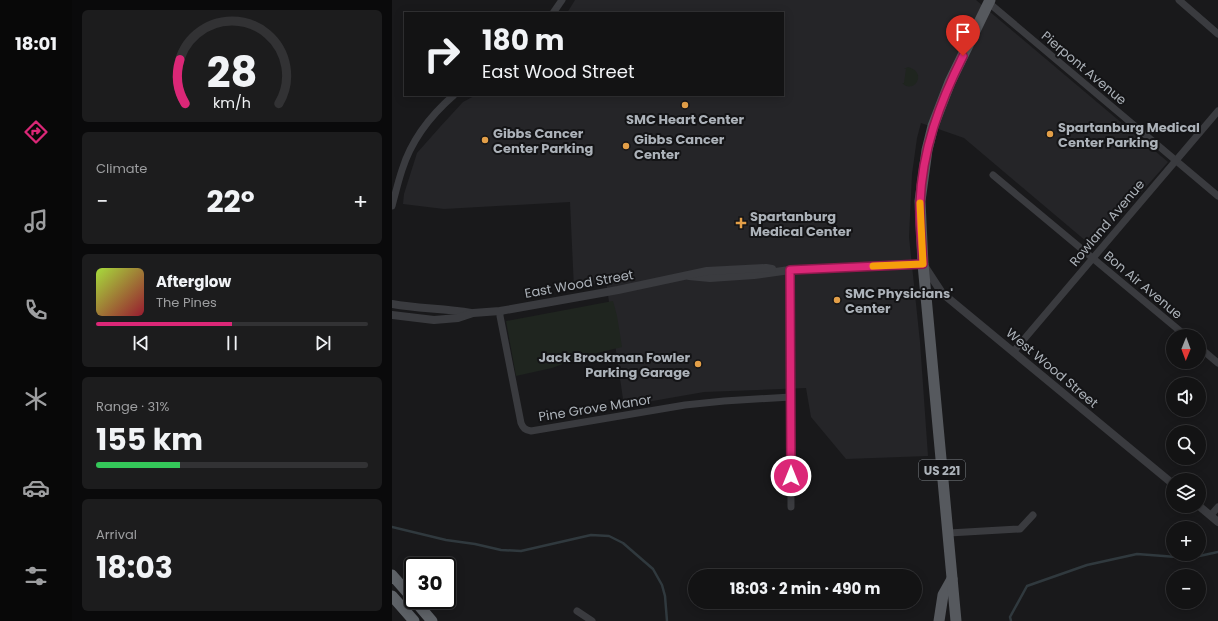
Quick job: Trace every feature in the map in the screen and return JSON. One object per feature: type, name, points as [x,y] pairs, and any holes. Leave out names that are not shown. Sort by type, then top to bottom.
[{"type":"highway","points":[[392,575],[404,589]]},
{"type":"highway","points":[[392,596],[414,621]]},
{"type":"highway","points":[[421,609],[432,621]]},
{"type":"main road","name":"US 221","points":[[956,621],[923,264],[920,201],[927,150],[933,126],[950,82],[990,2]]},
{"type":"main road","points":[[939,621],[943,595],[952,579]]},
{"type":"street","points":[[554,12],[562,0]]},
{"type":"street","points":[[1179,0],[1218,34]]},
{"type":"street","name":"Pierpont Avenue","points":[[990,2],[1218,196]]},
{"type":"street","points":[[392,206],[402,170],[414,143],[431,119],[453,96]]},
{"type":"street","name":"Rowland Avenue","points":[[1014,351],[1218,111]]},
{"type":"street","name":"Bon Air Avenue","points":[[993,175],[1178,329]]},
{"type":"street","name":"East Wood Street","points":[[392,315],[434,320],[458,318],[473,313],[500,311],[689,276],[710,278],[754,275],[790,270],[923,264]]},
{"type":"street","name":"West Wood Street","points":[[923,264],[942,293],[1166,478]]},
{"type":"street","points":[[790,270],[791,507]]},
{"type":"street","name":"East Wood Street","points":[[392,304],[416,308],[457,310],[473,313]]},
{"type":"street","name":"Pine Grove Manor","points":[[500,311],[521,424],[526,430],[531,431],[685,405],[791,397]]},
{"type":"street","points":[[1206,353],[1218,363]]},
{"type":"street","points":[[1211,515],[1218,507]]},
{"type":"street","points":[[1206,511],[1218,522]]},
{"type":"street","points":[[949,533],[1020,529],[1032,515]]},
{"type":"street","points":[[577,611],[592,621]]},
{"type":"shaded area","name":"Spartanburg Medical Center","points":[[575,0],[976,0],[1168,162],[1093,247],[964,138],[921,123],[917,138],[912,174],[909,237],[920,342],[928,456],[846,459],[811,417],[806,388],[704,392],[624,406],[606,281],[574,289],[570,202],[444,209],[403,204],[404,194],[417,153],[463,102],[474,96],[784,96],[784,12],[568,12]]},
{"type":"shaded area","points":[[908,67],[914,70],[918,78],[917,82],[911,86],[906,86],[902,83],[904,83],[906,69],[904,69]]},
{"type":"shaded area","points":[[613,301],[622,347],[581,357],[552,368],[516,376],[506,321]]},
{"type":"waterway","points":[[392,527],[446,540],[475,544],[501,550],[521,551],[591,535],[609,536],[623,543],[653,569],[662,585],[665,596],[667,621]]},
{"type":"waterway","points":[[1011,621],[1010,617],[1027,586],[1087,565],[1137,554],[1190,558],[1218,552]]},
{"type":"slow traffic","points":[[873,266],[923,264],[920,203]]},
{"type":"place","name":"SMC Heart Center","points":[[685,105]]},
{"type":"place","name":"Spartanburg Medical Center Parking","points":[[1050,134]]},
{"type":"place","name":"Gibbs Cancer Center Parking","points":[[485,140]]},
{"type":"place","name":"Gibbs Cancer Center","points":[[626,146]]},
{"type":"place","name":"Spartanburg Medical Center","points":[[741,223]]},
{"type":"place","name":"SMC Physicians' Center","points":[[837,300]]},
{"type":"place","name":"Jack Brockman Fowler Parking Garage","points":[[698,364]]},
{"type":"route","points":[[791,476],[790,270],[923,264],[920,201],[927,150],[933,126],[950,82],[963,56]]}]
